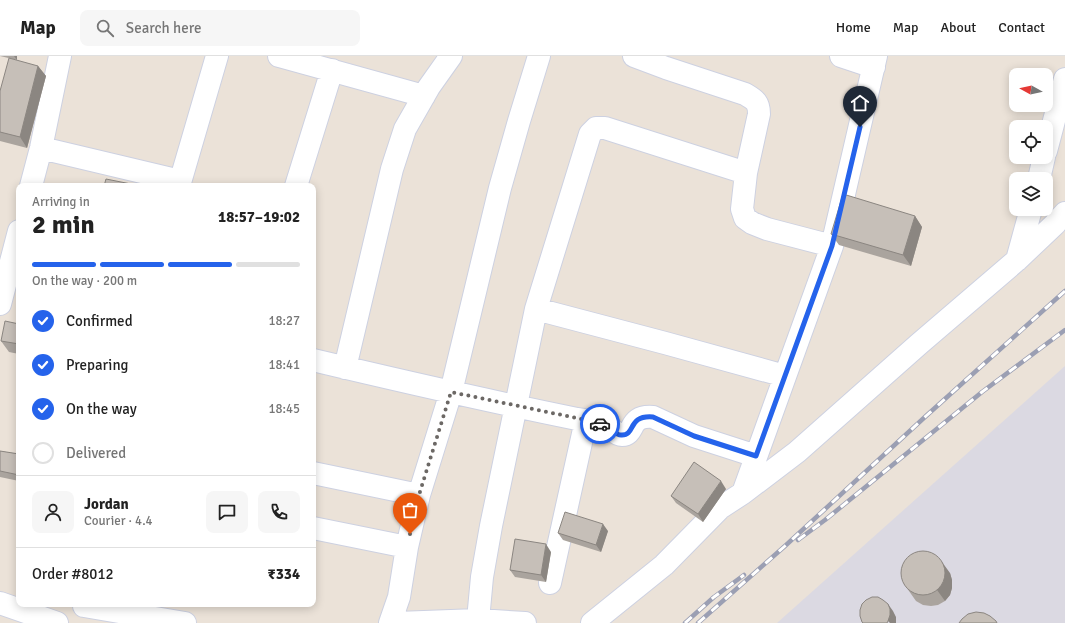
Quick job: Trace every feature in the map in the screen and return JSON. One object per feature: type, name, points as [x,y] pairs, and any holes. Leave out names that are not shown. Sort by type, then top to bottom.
[{"type":"street","points":[[32,183],[41,148],[60,56]]},
{"type":"street","points":[[41,148],[180,183],[217,56]]},
{"type":"street","points":[[279,56],[424,96]]},
{"type":"street","points":[[346,368],[392,169],[406,128],[429,87],[451,56]]},
{"type":"street","points":[[390,623],[399,597],[407,548],[419,495],[451,392],[500,188],[539,56]]},
{"type":"street","points":[[634,56],[745,94],[754,99],[759,107],[759,114],[746,173],[742,210],[746,218],[752,223],[767,229],[832,246]]},
{"type":"street","points":[[743,493],[832,246],[875,62],[841,56]]},
{"type":"street","points":[[297,183],[332,70]]},
{"type":"street","points":[[1053,124],[1065,79]]},
{"type":"street","points":[[478,620],[482,577],[491,526],[536,309],[590,134],[596,128],[609,129],[746,173]]},
{"type":"street","points":[[592,623],[664,565],[720,508],[743,493],[797,452],[1017,260],[1056,224],[1065,213]]},
{"type":"street","points":[[1017,260],[1029,216]]},
{"type":"street","points":[[0,304],[6,253],[16,236]]},
{"type":"street","points":[[536,309],[785,376]]},
{"type":"street","points":[[316,361],[451,392],[586,420],[609,427],[617,434],[623,436],[628,433],[634,422],[639,418],[646,416],[653,417],[694,436],[756,456]]},
{"type":"street","points":[[550,583],[586,420]]},
{"type":"street","points":[[316,474],[419,495]]},
{"type":"street","points":[[316,529],[407,548]]},
{"type":"street","points":[[0,603],[57,623]]},
{"type":"street","points":[[83,611],[185,623]]},
{"type":"street","points":[[397,623],[478,620],[526,623]]},
{"type":"shaded area","points":[[1065,366],[1065,623],[777,623]]},
{"type":"building","points":[[9,58],[38,66],[20,137],[0,132],[0,91]]},
{"type":"building","points":[[106,179],[126,183],[105,183]]},
{"type":"building","points":[[843,194],[915,216],[903,255],[831,234]]},
{"type":"building","points":[[5,321],[16,323],[16,344],[1,341]]},
{"type":"building","points":[[0,451],[16,454],[16,474],[0,471]]},
{"type":"building","points":[[694,462],[721,481],[698,514],[671,496]]},
{"type":"building","points":[[565,512],[603,524],[596,545],[558,533]]},
{"type":"building","points":[[515,539],[546,544],[541,575],[510,570]]},
{"type":"building","points":[[919,551],[927,551],[939,557],[945,569],[945,577],[939,589],[927,595],[919,595],[907,589],[901,577],[901,569],[907,557]]},
{"type":"building","points":[[872,597],[878,597],[888,604],[890,615],[887,623],[862,622],[860,610],[862,604]]},
{"type":"building","points":[[976,612],[984,613],[990,616],[997,623],[959,623],[968,614]]},
{"type":"railway","points":[[698,623],[785,546],[1065,291]]},
{"type":"railway","points":[[798,540],[825,520],[982,392],[1065,330]]},
{"type":"railway","points":[[685,623],[714,597],[744,575]]},
{"type":"way so far","points":[[410,534],[419,495],[451,392],[600,424]]},
{"type":"route","points":[[600,424],[609,427],[617,434],[623,436],[628,433],[634,422],[639,418],[646,416],[653,417],[694,436],[756,456],[832,246],[860,127]]}]
